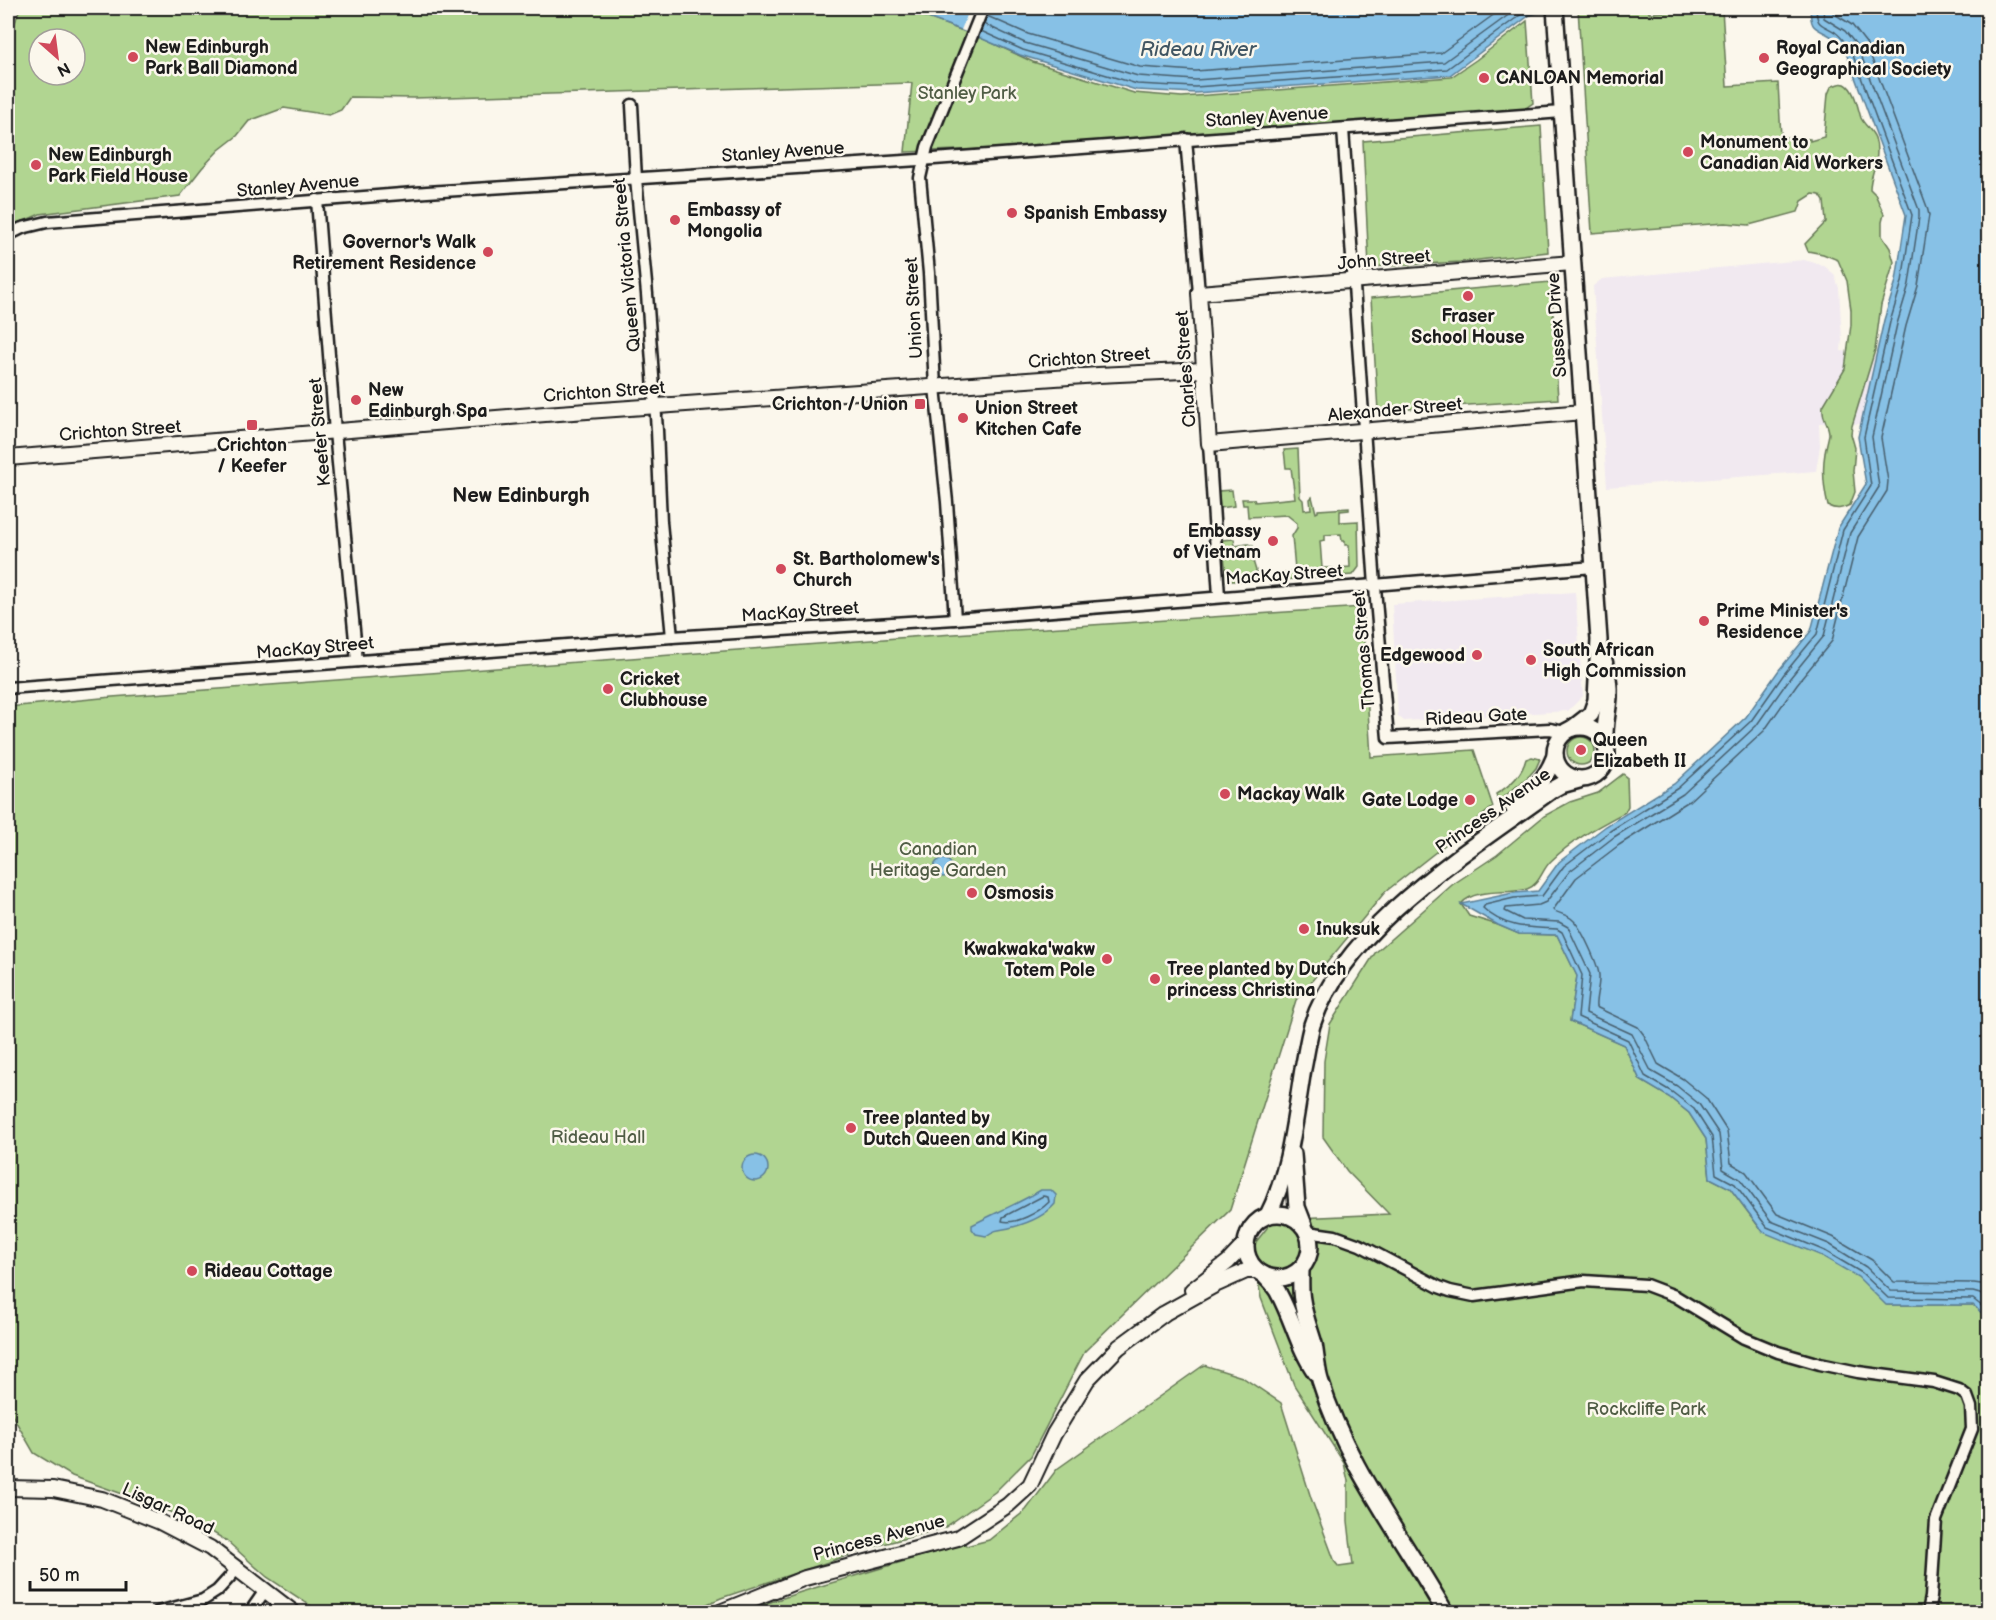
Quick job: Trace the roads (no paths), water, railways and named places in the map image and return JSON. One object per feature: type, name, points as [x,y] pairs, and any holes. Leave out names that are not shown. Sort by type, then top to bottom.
[{"type":"main road","name":"Sussex Drive","points":[[1555,8],[1599,640],[1596,699],[1591,714],[1569,730]]},
{"type":"main road","name":"Sussex Drive","points":[[1599,640],[1608,675],[1609,694],[1605,741]]},
{"type":"main road","points":[[1588,728],[1595,730],[1605,741],[1608,750],[1607,760],[1597,775],[1579,780],[1565,775],[1557,763],[1555,756],[1559,739],[1569,730],[1588,728]]},
{"type":"main road","name":"Princess Avenue","points":[[1268,1215],[1279,1190],[1293,1130],[1312,1025],[1347,960],[1400,904],[1539,785],[1555,756]]},
{"type":"main road","name":"Princess Avenue","points":[[1431,878],[1552,790],[1579,780]]},
{"type":"main road","name":"Princess Avenue","points":[[1293,1130],[1295,1192],[1297,1207],[1306,1229]]},
{"type":"main road","points":[[1261,1273],[1274,1278],[1284,1277],[1293,1274],[1307,1260],[1310,1241],[1306,1229],[1297,1219],[1278,1213],[1268,1215],[1252,1226],[1245,1244],[1248,1259],[1261,1273],[1278,1291],[1291,1318],[1302,1351],[1320,1378]]},
{"type":"main road","points":[[1301,1268],[1302,1299],[1320,1378],[1334,1417],[1360,1473],[1445,1612]]},
{"type":"street","name":"Union Street","points":[[955,619],[947,502],[935,387],[921,178],[923,160],[983,8]]},
{"type":"street","name":"Queen Victoria Street","points":[[632,105],[636,179],[656,407],[661,522],[672,637]]},
{"type":"street","name":"Stanley Avenue","points":[[8,235],[22,228],[47,222],[317,200],[923,160],[1562,112]]},
{"type":"street","name":"Thomas Street","points":[[1343,129],[1388,738]]},
{"type":"street","name":"Charles Street","points":[[1186,140],[1199,293],[1219,596]]},
{"type":"street","name":"Keefer Street","points":[[317,200],[335,432],[357,661]]},
{"type":"street","name":"John Street","points":[[1199,293],[1572,263]]},
{"type":"street","name":"Crichton Street","points":[[8,458],[545,414],[1204,370]]},
{"type":"street","name":"Alexander Street","points":[[1209,444],[1583,412]]},
{"type":"street","name":"MacKay Street","points":[[8,688],[672,637],[955,619],[1594,567]]},
{"type":"street","name":"Rideau Gate","points":[[1388,738],[1550,729],[1569,730]]},
{"type":"street","points":[[1306,1229],[1359,1245],[1439,1287],[1474,1296],[1584,1281],[1646,1285],[1675,1296],[1744,1338],[1778,1352],[1858,1372],[1927,1380],[1959,1390],[1967,1396],[1971,1407],[1972,1429],[1936,1520],[1928,1612]]},
{"type":"street","name":"Princess Avenue","points":[[720,1612],[805,1578],[958,1538],[1008,1505],[1030,1485],[1054,1434],[1087,1380],[1119,1347],[1228,1262],[1245,1244]]},
{"type":"street","name":"Princess Avenue","points":[[1165,1313],[1231,1277],[1246,1271],[1261,1273]]},
{"type":"street","name":"Lisgar Road","points":[[8,1488],[53,1489],[102,1498],[159,1522],[210,1548],[292,1612]]},
{"type":"street","points":[[158,1612],[203,1600],[217,1591],[238,1568]]},
{"type":"street","points":[[250,1612],[264,1592]]},
{"type":"water","name":"Rideau River","points":[[900,8],[1557,8],[1530,15],[1450,75],[1195,93],[1136,90],[1020,55],[964,31]]},
{"type":"water","points":[[1810,8],[1988,8],[1988,1319],[1973,1305],[1886,1305],[1858,1277],[1822,1256],[1763,1232],[1730,1188],[1710,1178],[1706,1139],[1689,1113],[1669,1097],[1640,1080],[1624,1045],[1570,1021],[1577,976],[1557,935],[1519,934],[1461,904],[1513,893],[1538,891],[1559,862],[1606,826],[1674,784],[1746,717],[1779,670],[1811,631],[1838,528],[1866,484],[1858,437],[1884,320],[1896,281],[1906,215],[1846,53],[1832,37],[1815,27],[1811,21]]},
{"type":"water","points":[[939,859],[947,859],[952,864],[950,875],[939,877],[934,872],[934,864]]},
{"type":"water","points":[[755,1155],[764,1159],[768,1168],[764,1177],[755,1181],[746,1177],[742,1168],[746,1159]]},
{"type":"water","points":[[1041,1190],[1051,1190],[1056,1195],[1055,1204],[1041,1216],[1019,1225],[997,1230],[986,1236],[976,1234],[972,1229],[972,1225]]},
{"type":"place","name":"New Edinburgh Park Ball Diamond","points":[[133,57]]},
{"type":"place","name":"Royal Canadian Geographical Society","points":[[1764,58]]},
{"type":"place","name":"CANLOAN Memorial","points":[[1484,78]]},
{"type":"place","name":"Monument to Canadian Aid Workers","points":[[1688,152]]},
{"type":"place","name":"New Edinburgh Park Field House","points":[[36,165]]},
{"type":"place","name":"Spanish Embassy","points":[[1012,213]]},
{"type":"place","name":"Embassy of Mongolia","points":[[675,220]]},
{"type":"place","name":"Governor's Walk Retirement Residence","points":[[488,252]]},
{"type":"place","name":"Fraser School House","points":[[1468,296]]},
{"type":"place","name":"New Edinburgh Spa","points":[[356,400]]},
{"type":"place","name":"Crichton / Union","points":[[920,404]]},
{"type":"place","name":"Union Street Kitchen Cafe","points":[[963,418]]},
{"type":"place","name":"Crichton / Keefer","points":[[252,425]]},
{"type":"place","name":"Embassy of Vietnam","points":[[1273,541]]},
{"type":"place","name":"St. Bartholomew's Church","points":[[781,569]]},
{"type":"place","name":"Prime Minister's Residence","points":[[1704,621]]},
{"type":"place","name":"Edgewood","points":[[1477,655]]},
{"type":"place","name":"South African High Commission","points":[[1531,660]]},
{"type":"place","name":"Cricket Clubhouse","points":[[608,689]]},
{"type":"place","name":"Queen Elizabeth II","points":[[1581,750]]},
{"type":"place","name":"Mackay Walk","points":[[1225,794]]},
{"type":"place","name":"Gate Lodge","points":[[1470,800]]},
{"type":"place","name":"Osmosis","points":[[972,893]]},
{"type":"place","name":"Inuksuk","points":[[1304,929]]},
{"type":"place","name":"Kwakwaka'wakw Totem Pole","points":[[1107,959]]},
{"type":"place","name":"Tree planted by Dutch princess Christina","points":[[1155,979]]},
{"type":"place","name":"Tree planted by Dutch Queen and King","points":[[851,1128]]},
{"type":"place","name":"Rideau Cottage","points":[[192,1271]]},
{"type":"district","name":"New Edinburgh","points":[[521,496]]},
{"type":"park label","name":"Stanley Park","points":[[967,93]]},
{"type":"park label","name":"Canadian Heritage Garden","points":[[938,859]]},
{"type":"park label","name":"Rideau Hall","points":[[598,1137]]},
{"type":"park label","name":"Rockcliffe Park","points":[[1646,1409]]}]
